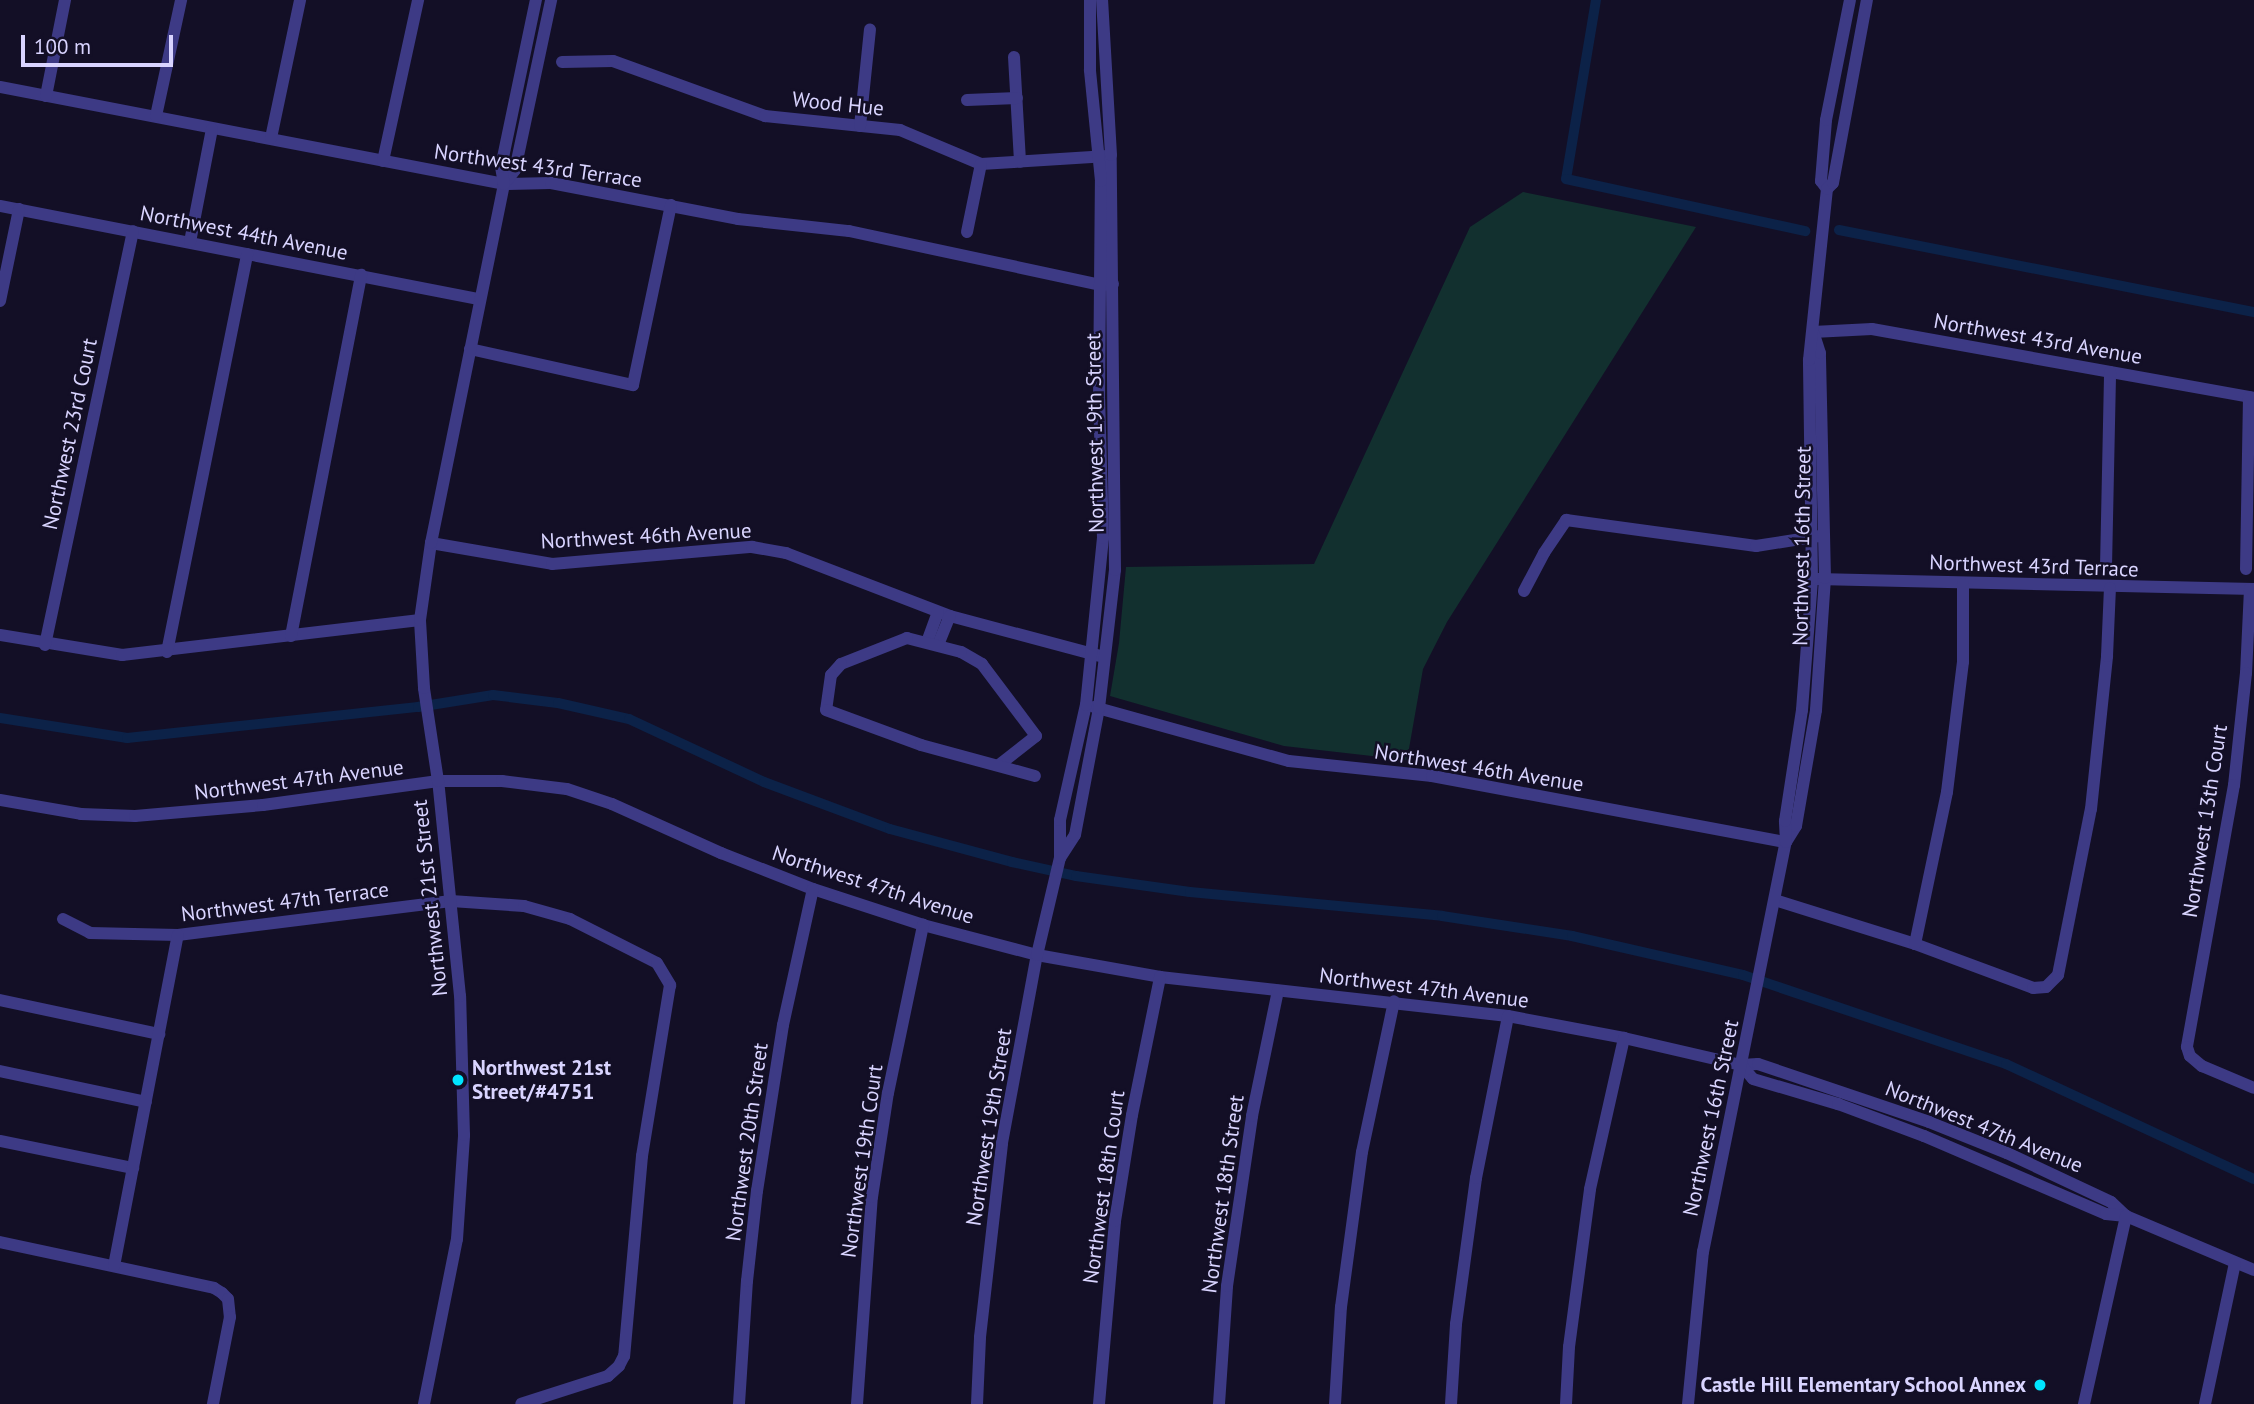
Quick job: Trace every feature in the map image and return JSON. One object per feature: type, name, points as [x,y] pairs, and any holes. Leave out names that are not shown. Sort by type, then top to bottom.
[{"type":"street","points":[[46,96],[65,0]]},
{"type":"street","points":[[156,116],[181,0]]},
{"type":"street","points":[[271,138],[300,0]]},
{"type":"street","points":[[383,161],[418,0]]},
{"type":"street","name":"Northwest 21st Street","points":[[424,1404],[457,1239],[463,1159],[464,1076],[451,901],[438,781],[424,688],[419,620],[503,184],[501,167],[536,0]]},
{"type":"street","name":"Northwest 21st Street","points":[[503,184],[515,170],[551,0]]},
{"type":"street","name":"Northwest 19th Street","points":[[1090,0],[1090,70],[1105,156]]},
{"type":"street","name":"Northwest 19th Street","points":[[977,1404],[983,1310],[1002,1143],[1051,894],[1060,858],[1075,835],[1098,656],[1109,538],[1099,399],[1107,284],[1101,0]]},
{"type":"street","name":"Northwest 16th Street","points":[[1827,189],[1821,181],[1826,120],[1850,0]]},
{"type":"street","name":"Northwest 16th Street","points":[[1688,1404],[1703,1252],[1786,842],[1796,826],[1816,710],[1819,578],[1809,360],[1827,189],[1833,183],[1867,0]]},
{"type":"street","points":[[860,126],[870,30]]},
{"type":"street","points":[[1014,57],[1020,162]]},
{"type":"street","name":"Wood Hue","points":[[562,62],[613,61],[750,112],[900,130],[981,164],[1105,156]]},
{"type":"street","name":"Northwest 43rd Terrace","points":[[0,87],[503,184],[551,183],[737,219],[849,231],[1107,284]]},
{"type":"street","points":[[967,100],[1017,97]]},
{"type":"street","points":[[190,242],[212,129]]},
{"type":"street","points":[[967,232],[981,164]]},
{"type":"street","points":[[470,349],[633,385],[671,205]]},
{"type":"street","name":"Northwest 44th Avenue","points":[[0,206],[480,299]]},
{"type":"street","points":[[0,301],[19,209]]},
{"type":"street","name":"Northwest 23rd Court","points":[[45,645],[133,231]]},
{"type":"street","points":[[167,652],[247,254]]},
{"type":"street","points":[[291,636],[361,275]]},
{"type":"street","name":"Northwest 43rd Avenue","points":[[1813,332],[1872,329],[2252,398]]},
{"type":"street","points":[[2106,567],[2110,372]]},
{"type":"street","points":[[2246,569],[2252,398]]},
{"type":"street","points":[[1524,591],[1544,553],[1566,520],[1756,546],[1818,537]]},
{"type":"street","name":"Northwest 46th Avenue","points":[[432,543],[552,564],[752,547],[786,553],[944,614],[1098,656]]},
{"type":"street","name":"Northwest 43rd Terrace","points":[[1819,578],[2110,588],[2252,589]]},
{"type":"street","points":[[1916,944],[1947,792],[1963,662],[1963,584]]},
{"type":"street","points":[[1775,900],[1916,944],[2033,988],[2046,987],[2058,975],[2091,808],[2107,656],[2110,588]]},
{"type":"street","name":"Northwest 13th Court","points":[[2252,589],[2234,785],[2188,1033],[2190,1056],[2202,1066],[2254,1088]]},
{"type":"street","points":[[933,644],[944,614]]},
{"type":"street","points":[[0,635],[45,645],[122,655],[167,652],[419,620]]},
{"type":"street","points":[[999,765],[1036,736],[982,664],[961,652],[907,638],[841,664],[831,675],[826,710],[921,745],[1035,776]]},
{"type":"street","name":"Northwest 46th Avenue","points":[[1092,707],[1289,761],[1432,776],[1786,842]]},
{"type":"street","name":"Northwest 47th Avenue","points":[[0,800],[82,814],[173,815],[438,781],[502,781],[567,789],[612,804],[721,853],[813,889],[923,925],[1037,955],[1160,977],[1394,1001],[1508,1016],[1624,1038],[1741,1065],[1758,1064],[1929,1122],[2062,1178],[2111,1202],[2126,1216]]},
{"type":"street","name":"Northwest 20th Street","points":[[739,1404],[747,1281],[757,1191],[783,1025],[813,889]]},
{"type":"street","name":"Northwest 47th Terrace","points":[[63,919],[90,933],[178,935],[451,901],[524,906],[570,919],[657,963],[666,972],[670,985],[642,1156],[624,1356],[619,1366],[608,1376],[522,1404]]},
{"type":"street","name":"Northwest 19th Court","points":[[857,1404],[873,1197],[888,1093],[923,925]]},
{"type":"street","points":[[114,1266],[178,935]]},
{"type":"street","name":"Northwest 18th Court","points":[[1099,1404],[1115,1222],[1132,1115],[1160,977]]},
{"type":"street","name":"Northwest 18th Street","points":[[1219,1404],[1227,1286],[1252,1116],[1278,991]]},
{"type":"street","points":[[0,1000],[159,1034]]},
{"type":"street","points":[[1335,1404],[1341,1307],[1362,1152],[1394,1001]]},
{"type":"street","points":[[1451,1404],[1456,1324],[1476,1178],[1508,1016]]},
{"type":"street","points":[[1566,1404],[1569,1347],[1590,1189],[1624,1038]]},
{"type":"street","name":"Northwest 47th Avenue","points":[[1741,1065],[1753,1079],[1838,1104],[1937,1141],[2106,1214],[2126,1216],[2254,1270]]},
{"type":"street","points":[[0,1071],[146,1102]]},
{"type":"street","points":[[1838,1104],[1842,1091]]},
{"type":"street","points":[[0,1142],[133,1168]]},
{"type":"street","points":[[2055,1190],[2062,1178]]},
{"type":"street","points":[[2084,1404],[2126,1216]]},
{"type":"street","points":[[0,1242],[214,1288],[228,1299],[230,1317],[213,1404]]},
{"type":"street","points":[[2205,1404],[2235,1263]]},
{"type":"green space","points":[[1523,192],[1696,227],[1447,622],[1423,669],[1407,760],[1284,746],[1110,696],[1119,643],[1126,567],[1314,564],[1470,227]]},
{"type":"waterway","points":[[1596,0],[1566,179],[1805,231]]},
{"type":"waterway","points":[[1839,230],[2254,312]]},
{"type":"waterway","points":[[0,718],[127,738],[418,707],[493,695],[558,703],[629,719],[764,782],[890,829],[1012,862],[1076,876],[1190,892],[1442,916],[1572,936],[1743,975],[2006,1064],[2254,1179]]},
{"type":"place","name":"Northwest 21st Street/#4751","points":[[458,1080]]},
{"type":"place","name":"Castle Hill Elementary School Annex","points":[[2040,1385]]}]
